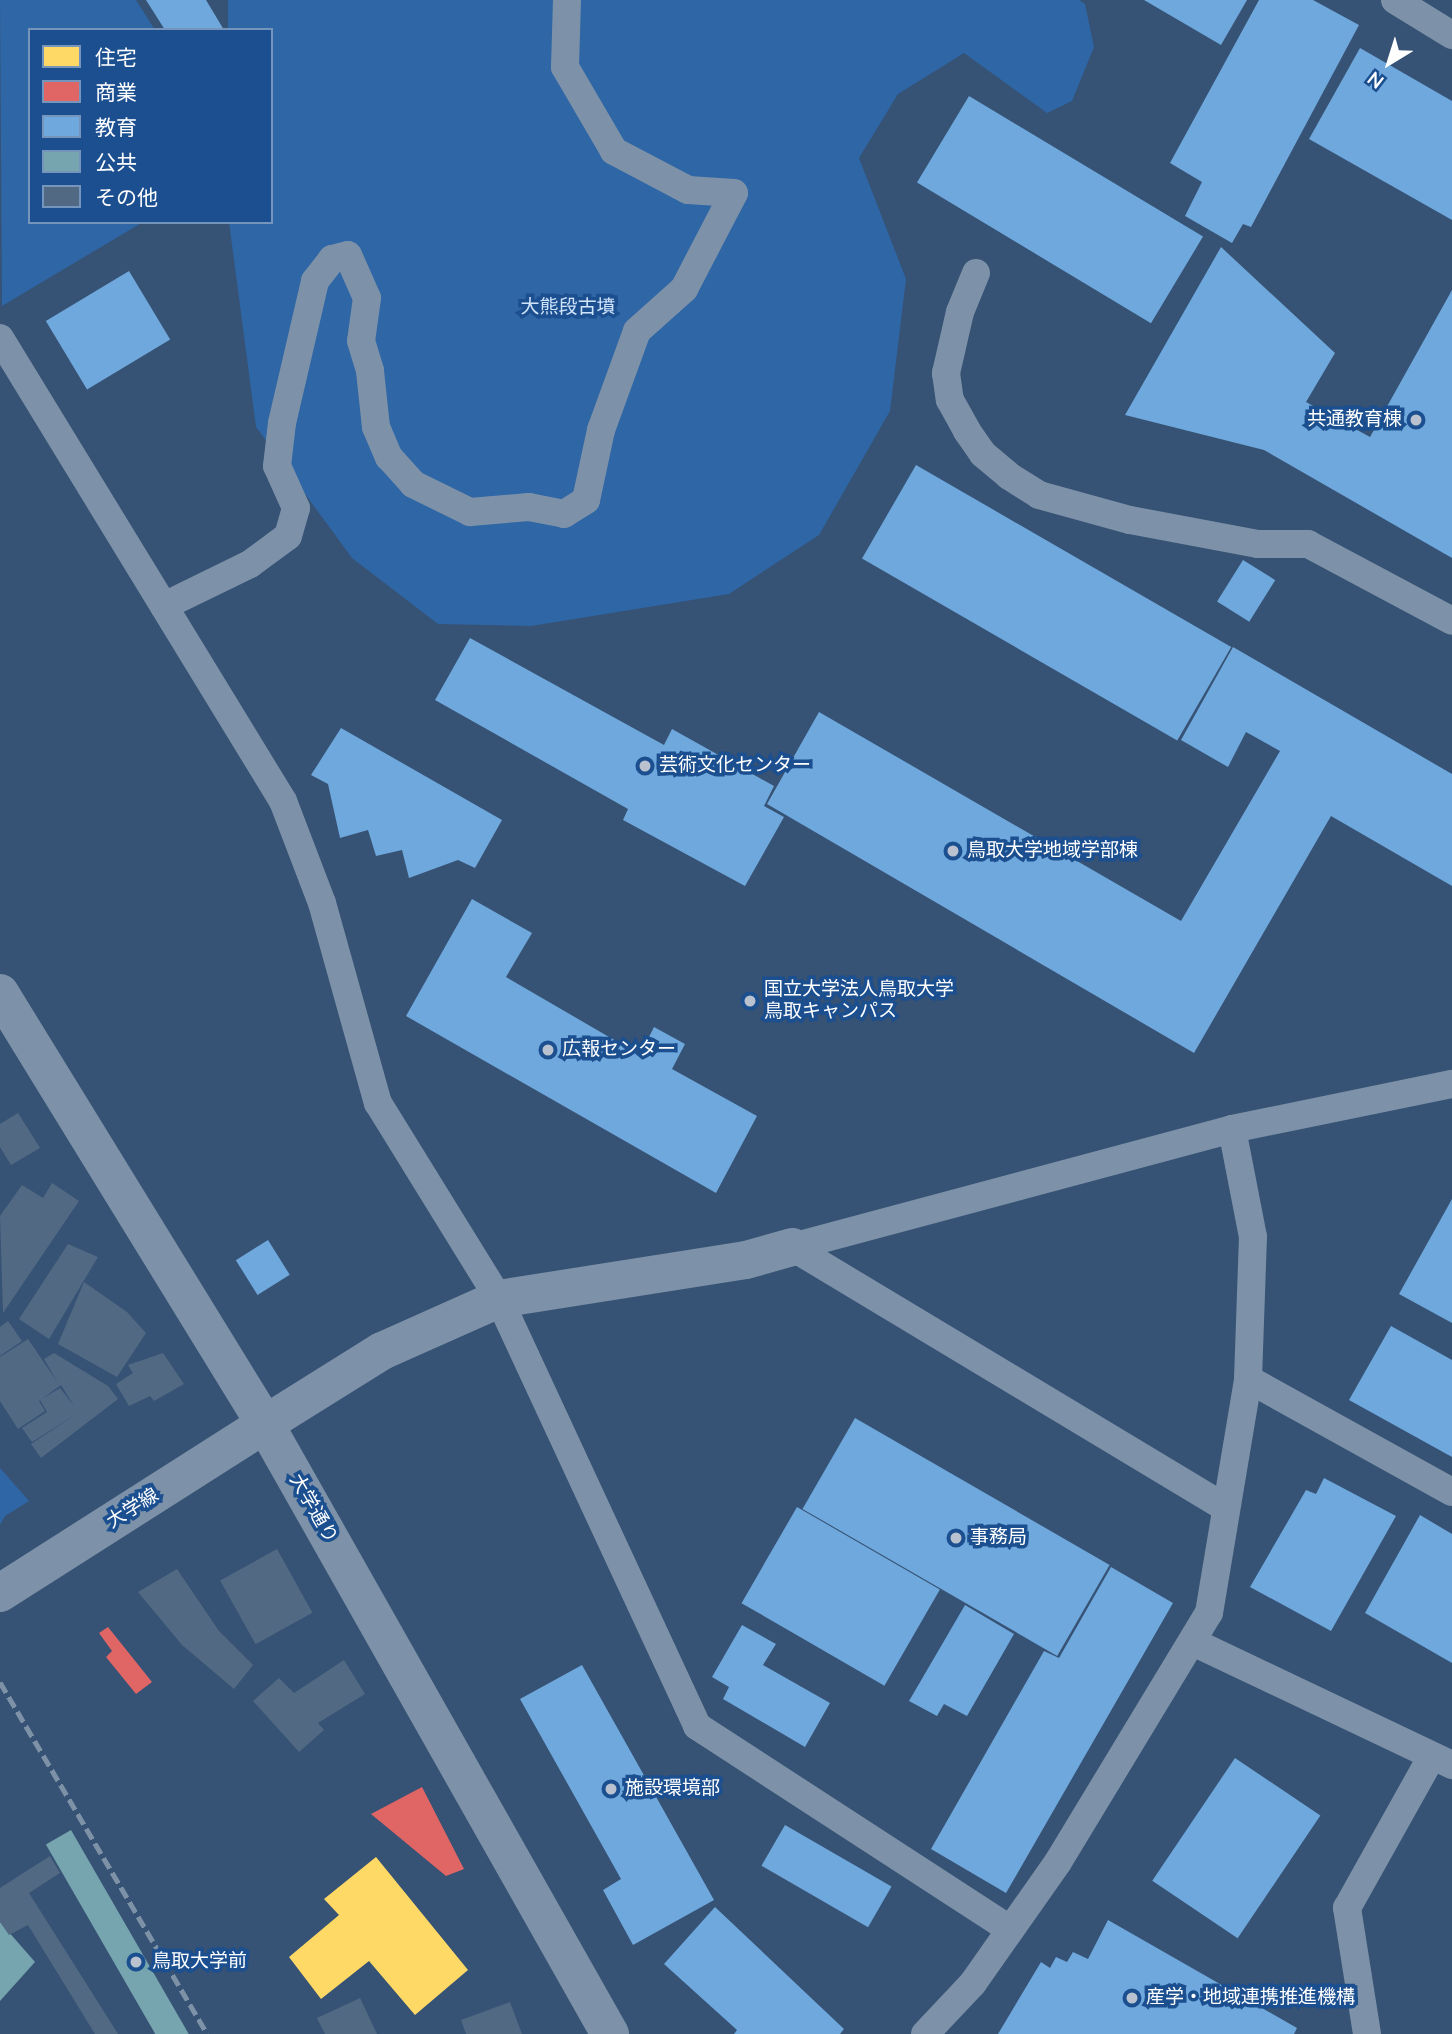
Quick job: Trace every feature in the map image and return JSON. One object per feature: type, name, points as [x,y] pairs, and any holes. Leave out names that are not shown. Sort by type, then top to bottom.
[{"type":"street","name":"大学通り","points":[[0,993],[265,1424],[610,2034]]},
{"type":"street","name":"大学線","points":[[5,1590],[382,1351],[499,1299],[746,1260],[792,1247]]},
{"type":"lane","points":[[164,606],[250,564],[288,536],[296,508],[278,466],[282,423],[315,281],[332,258],[348,254],[367,298],[361,341],[370,371],[376,427],[389,457],[413,484],[470,512],[529,508],[564,514],[586,500],[601,430],[637,331],[684,289],[734,193],[688,190],[614,151],[565,67],[567,0]]},
{"type":"lane","points":[[1395,0],[1452,35]]},
{"type":"lane","points":[[976,273],[952,342],[946,373],[949,391],[967,431],[983,454],[1009,476],[1039,495],[1130,520],[1258,544],[1308,544],[1452,621]]},
{"type":"lane","points":[[0,338],[283,802],[322,903],[378,1103],[499,1299],[697,1727],[1010,1929]]},
{"type":"lane","points":[[792,1247],[1232,1129],[1452,1084]]},
{"type":"lane","points":[[925,2034],[972,1983],[1058,1862],[1209,1613],[1248,1379],[1253,1237],[1232,1129]]},
{"type":"lane","points":[[792,1247],[1226,1508]]},
{"type":"lane","points":[[1248,1379],[1452,1492]]},
{"type":"lane","points":[[1193,1642],[1442,1760],[1347,1908],[1367,2034]]},
{"type":"green space","points":[[0,0],[136,0],[154,28],[28,28],[28,224],[140,224],[2,306]]},
{"type":"green space","name":"大熊段古墳","points":[[228,0],[1079,0],[1085,4],[1094,47],[1072,101],[1047,113],[964,53],[898,94],[859,158],[906,279],[890,411],[819,535],[729,594],[531,626],[438,624],[352,558],[256,427],[229,224],[273,224],[273,28],[228,28]]},
{"type":"green space","points":[[0,1468],[29,1501],[5,1516],[0,1525]]},
{"type":"building: 住宅","points":[[376,1857],[468,1970],[415,2015],[369,1961],[321,1999],[289,1957],[339,1915],[324,1899]]},
{"type":"building: 商業","points":[[108,1627],[152,1682],[136,1694],[106,1657],[112,1651],[99,1633]]},
{"type":"building: 商業","points":[[422,1787],[464,1869],[446,1876],[371,1814]]},
{"type":"building: 教育","points":[[146,0],[206,0],[223,28],[164,28]]},
{"type":"building: 教育","points":[[1144,0],[1247,0],[1221,45]]},
{"type":"building: 教育","points":[[1259,0],[1313,0],[1359,25],[1251,227],[1243,224],[1232,243],[1185,216],[1202,182],[1170,163]]},
{"type":"building: 教育","points":[[1360,48],[1452,101],[1452,220],[1309,139]]},
{"type":"building: 教育","points":[[969,96],[1203,237],[1151,323],[917,183]]},
{"type":"building: 教育","points":[[1221,247],[1335,353],[1306,402],[1370,437],[1452,290],[1452,558],[1264,450],[1125,415]]},
{"type":"building: 教育","points":[[129,271],[170,340],[87,390],[46,321]]},
{"type":"building: 教育","points":[[916,465],[1231,647],[1177,741],[862,559]]},
{"type":"building: 教育","points":[[1243,560],[1275,580],[1249,622],[1217,602]]},
{"type":"building: 教育","name":"芸術文化センター","points":[[470,638],[664,745],[672,729],[774,786],[764,806],[784,817],[745,886],[623,820],[628,809],[435,700]]},
{"type":"building: 教育","name":"鳥取大学地域学部棟","points":[[1233,647],[1452,774],[1452,886],[1331,816],[1194,1053],[767,804],[819,712],[1181,921],[1280,751],[1246,732],[1228,767],[1181,740]]},
{"type":"building: 教育","points":[[341,728],[502,820],[475,868],[458,860],[409,878],[402,850],[376,856],[368,830],[340,838],[328,784],[311,775]]},
{"type":"building: 教育","name":"広報センター","points":[[472,899],[532,933],[506,977],[640,1055],[654,1027],[685,1044],[672,1069],[757,1116],[716,1193],[406,1016]]},
{"type":"building: 教育","points":[[1452,1199],[1452,1323],[1399,1294]]},
{"type":"building: 教育","points":[[268,1240],[290,1275],[258,1295],[236,1260]]},
{"type":"building: 教育","points":[[1391,1326],[1452,1360],[1452,1457],[1349,1400]]},
{"type":"building: 教育","name":"事務局","points":[[855,1418],[1110,1565],[1057,1656],[802,1509]]},
{"type":"building: 教育","points":[[1324,1478],[1396,1516],[1331,1631],[1250,1587],[1306,1490],[1316,1494]]},
{"type":"building: 教育","points":[[797,1507],[940,1590],[884,1686],[742,1603]]},
{"type":"building: 教育","points":[[1420,1515],[1452,1534],[1452,1663],[1365,1613]]},
{"type":"building: 教育","points":[[1111,1567],[1173,1603],[1006,1893],[931,1849],[1044,1651],[1059,1658]]},
{"type":"building: 教育","points":[[965,1605],[1014,1634],[967,1716],[944,1704],[937,1716],[909,1701]]},
{"type":"building: 教育","points":[[742,1625],[776,1644],[763,1665],[830,1703],[805,1747],[723,1699],[729,1687],[712,1677]]},
{"type":"building: 教育","name":"施設環境部","points":[[582,1665],[714,1900],[633,1945],[603,1890],[621,1879],[520,1699]]},
{"type":"building: 教育","points":[[1235,1758],[1320,1816],[1238,1938],[1152,1881]]},
{"type":"building: 教育","points":[[785,1825],[892,1886],[868,1927],[762,1866]]},
{"type":"building: 教育","points":[[715,1907],[844,2029],[840,2034],[734,2034],[737,2030],[664,1964]]},
{"type":"building: 教育","name":"産学・地域連携推進機構","points":[[1108,1920],[1297,2028],[1294,2034],[998,2034],[1041,1962],[1050,1968],[1056,1957],[1067,1962],[1073,1952],[1088,1959]]},
{"type":"building: 公共","points":[[71,1830],[189,2034],[155,2034],[46,1844]]},
{"type":"building: 公共","points":[[0,1922],[35,1962],[0,2001]]},
{"type":"building: その他","points":[[18,1113],[40,1148],[11,1165],[0,1147],[0,1124]]},
{"type":"building: その他","points":[[52,1183],[79,1201],[3,1313],[0,1216],[22,1185],[43,1198]]},
{"type":"building: その他","points":[[68,1244],[98,1257],[49,1339],[19,1319]]},
{"type":"building: その他","points":[[84,1282],[127,1312],[146,1333],[117,1377],[58,1344]]},
{"type":"building: その他","points":[[8,1321],[22,1341],[0,1356],[0,1327]]},
{"type":"building: その他","points":[[28,1339],[58,1383],[44,1359],[54,1353],[108,1386],[118,1399],[41,1458],[31,1444],[78,1413],[32,1442],[22,1428],[47,1412],[40,1400],[45,1411],[18,1429],[0,1401],[0,1357]],"holes":[[[61,1385],[74,1406],[60,1388],[42,1399]]]},
{"type":"building: その他","points":[[163,1353],[184,1384],[154,1401],[150,1396],[129,1406],[116,1384],[133,1373],[128,1365]]},
{"type":"building: その他","points":[[277,1549],[312,1613],[256,1644],[220,1581]]},
{"type":"building: その他","points":[[177,1569],[219,1631],[253,1665],[234,1689],[182,1645],[138,1592]]},
{"type":"building: その他","points":[[344,1660],[365,1694],[318,1723],[324,1730],[299,1752],[253,1701],[279,1678],[294,1693]]},
{"type":"building: その他","points":[[50,1856],[60,1873],[29,1893],[118,2034],[95,2034],[28,1925],[9,1935],[0,1922],[0,1888]]},
{"type":"building: その他","points":[[360,1998],[377,2034],[325,2034],[317,2018]]},
{"type":"building: その他","points":[[510,2002],[522,2034],[466,2034],[461,2020]]},
{"type":"railway","points":[[0,1682],[207,2034]]},
{"type":"place","name":"共通教育棟","points":[[1416,420]]},
{"type":"place","name":"芸術文化センター","points":[[645,766]]},
{"type":"place","name":"鳥取大学地域学部棟","points":[[953,851]]},
{"type":"place","name":"国立大学法人鳥取大学 鳥取キャンパス","points":[[750,1001]]},
{"type":"place","name":"広報センター","points":[[548,1050]]},
{"type":"place","name":"事務局","points":[[956,1538]]},
{"type":"place","name":"施設環境部","points":[[611,1789]]},
{"type":"place","name":"鳥取大学前","points":[[136,1962]]},
{"type":"place","name":"産学・地域連携推進機構","points":[[1132,1998]]}]
